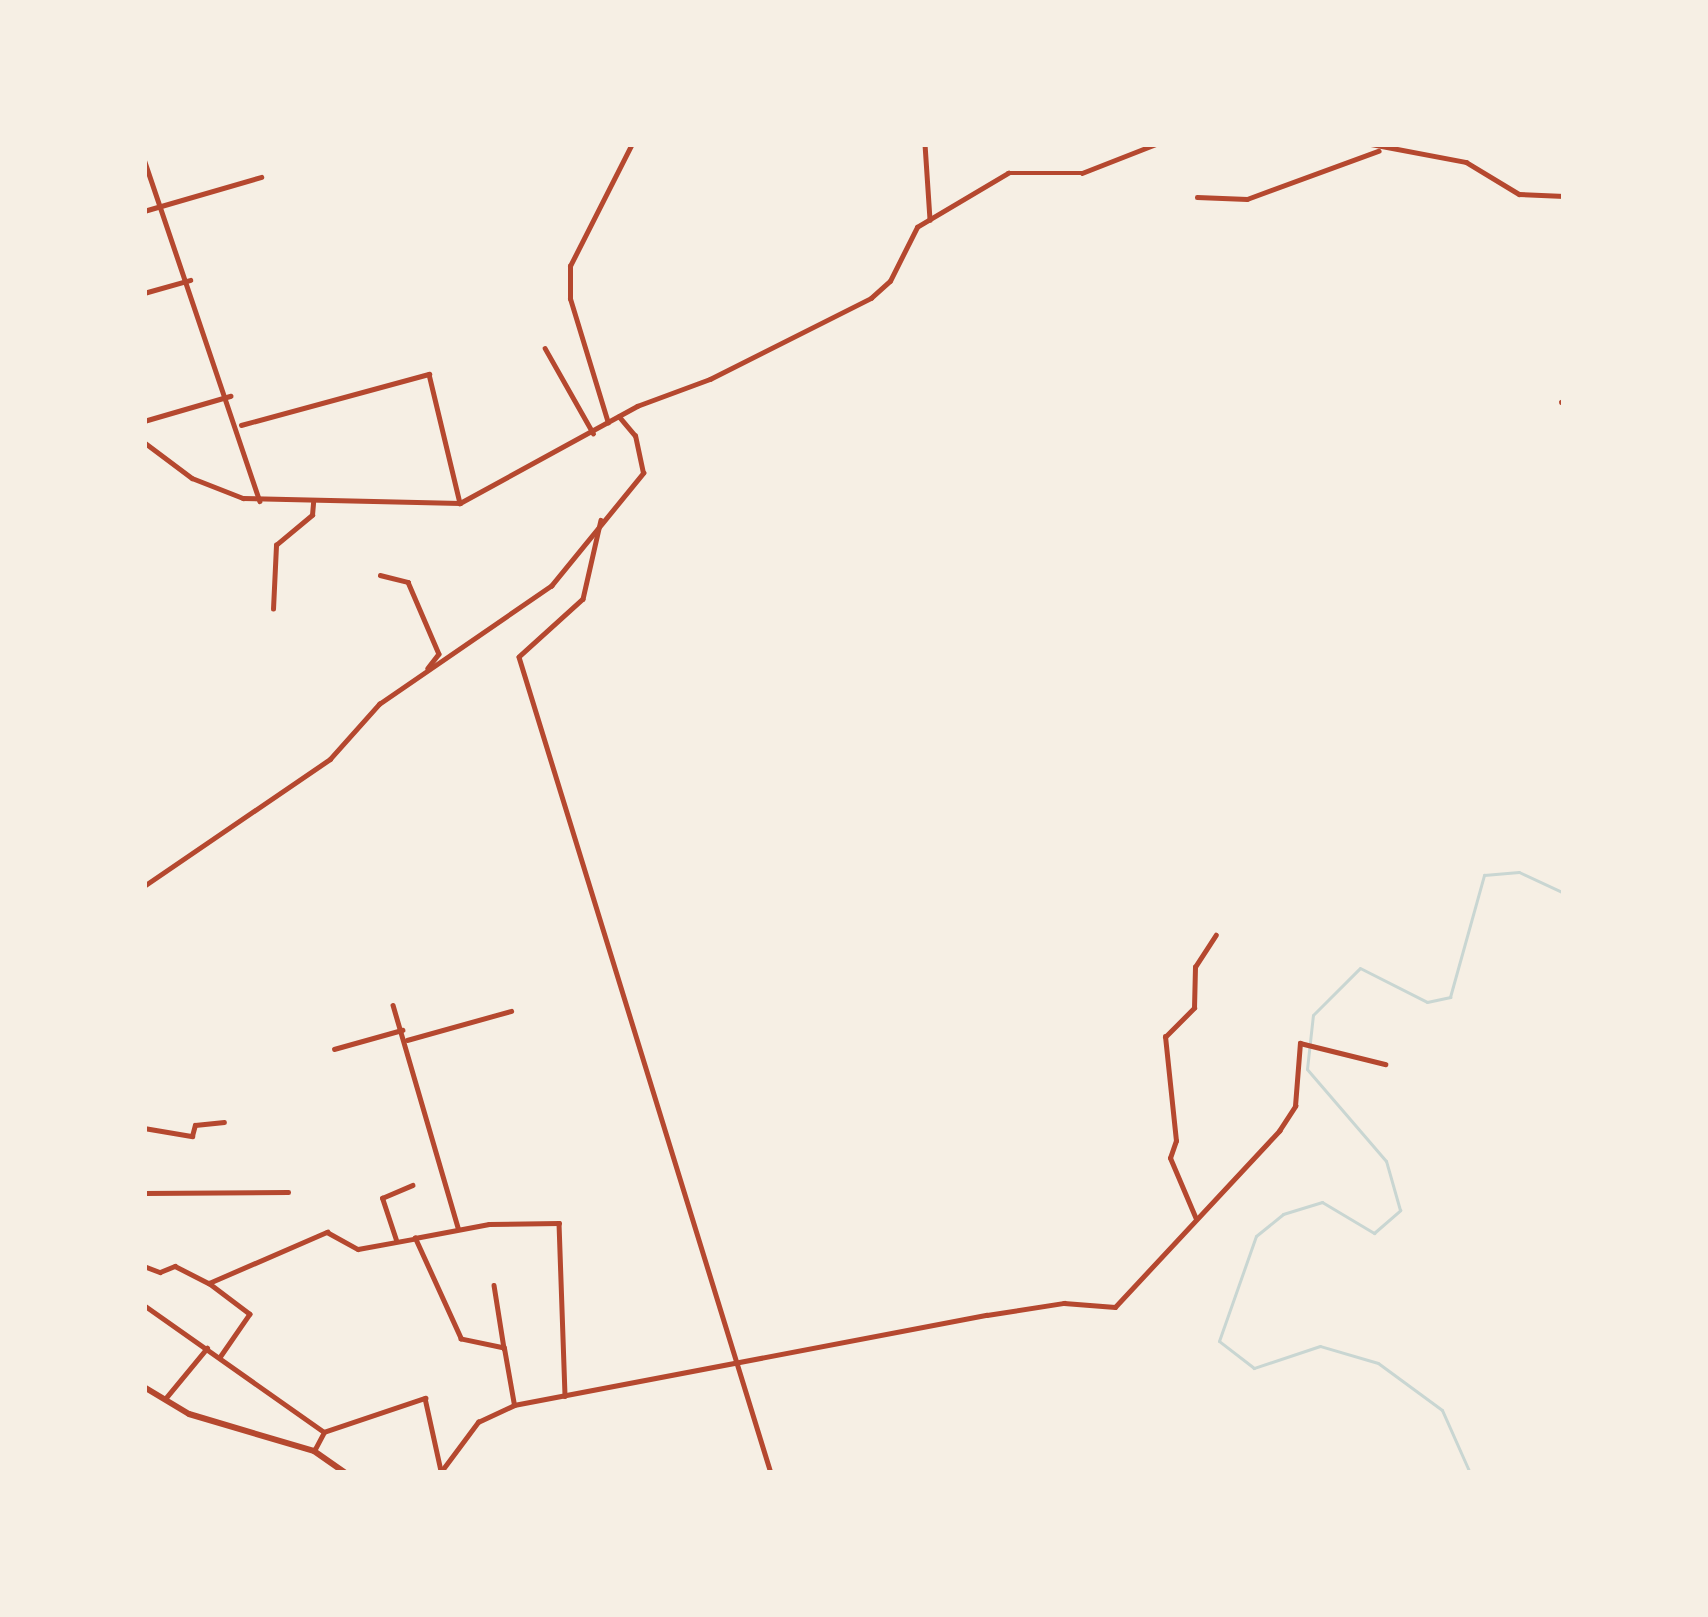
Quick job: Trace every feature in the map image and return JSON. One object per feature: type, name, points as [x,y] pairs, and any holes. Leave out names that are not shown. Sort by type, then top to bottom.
[{"type":"main road","points":[[144,1387],[164,1400],[314,1451],[345,1473]]},
{"type":"street","points":[[608,424],[572,305],[570,266],[632,144]]},
{"type":"street","points":[[925,144],[930,220]]},
{"type":"street","points":[[144,442],[192,478],[260,501],[460,503],[620,417],[879,293],[910,235],[1015,170],[1082,173],[1156,144]]},
{"type":"street","points":[[1372,144],[1378,151]]},
{"type":"street","points":[[1197,197],[1247,199],[1378,151],[1466,162],[1520,194],[1564,196]]},
{"type":"street","points":[[144,159],[230,396],[260,501]]},
{"type":"street","points":[[144,211],[206,187],[261,177]]},
{"type":"street","points":[[144,293],[190,280]]},
{"type":"street","points":[[544,348],[593,433]]},
{"type":"street","points":[[239,425],[429,374],[460,503]]},
{"type":"street","points":[[144,421],[230,396]]},
{"type":"street","points":[[144,886],[330,759],[379,704],[551,586],[645,467],[620,417]]},
{"type":"street","points":[[273,609],[275,545],[312,515],[313,502]]},
{"type":"street","points":[[602,520],[583,599],[519,657],[771,1473]]},
{"type":"street","points":[[380,575],[408,582],[439,655],[423,674]]},
{"type":"street","points":[[1196,1219],[1170,1158],[1176,1141],[1165,1037],[1193,1008],[1195,967],[1216,934]]},
{"type":"street","points":[[393,1005],[458,1228]]},
{"type":"street","points":[[406,1040],[511,1011]]},
{"type":"street","points":[[334,1049],[402,1030]]},
{"type":"street","points":[[441,1472],[478,1422],[514,1405],[736,1360],[1064,1303],[1115,1307],[1196,1219],[1247,1172],[1287,1119],[1302,1070],[1300,1043],[1385,1064]]},
{"type":"street","points":[[144,1128],[192,1136],[195,1125],[224,1122]]},
{"type":"street","points":[[397,1240],[382,1198],[412,1185]]},
{"type":"street","points":[[144,1193],[287,1192]]},
{"type":"street","points":[[209,1283],[327,1232],[355,1248],[458,1228],[559,1223],[565,1396]]},
{"type":"street","points":[[415,1238],[461,1339],[504,1348]]},
{"type":"street","points":[[144,1266],[160,1272],[175,1266],[209,1283],[250,1314],[221,1356]]},
{"type":"street","points":[[494,1286],[514,1405]]},
{"type":"street","points":[[144,1305],[324,1432]]},
{"type":"street","points":[[164,1400],[207,1348]]},
{"type":"street","points":[[314,1451],[324,1432],[425,1397],[441,1472]]},
{"type":"street","points":[[144,1472],[160,1473]]},
{"type":"waterway","points":[[1470,1473],[1442,1410],[1378,1363],[1320,1346],[1254,1368],[1219,1341],[1256,1236],[1283,1214],[1322,1202],[1374,1233],[1400,1210],[1386,1161],[1307,1069],[1313,1015],[1360,968],[1427,1002],[1450,997],[1484,875],[1519,872],[1564,893]]}]
